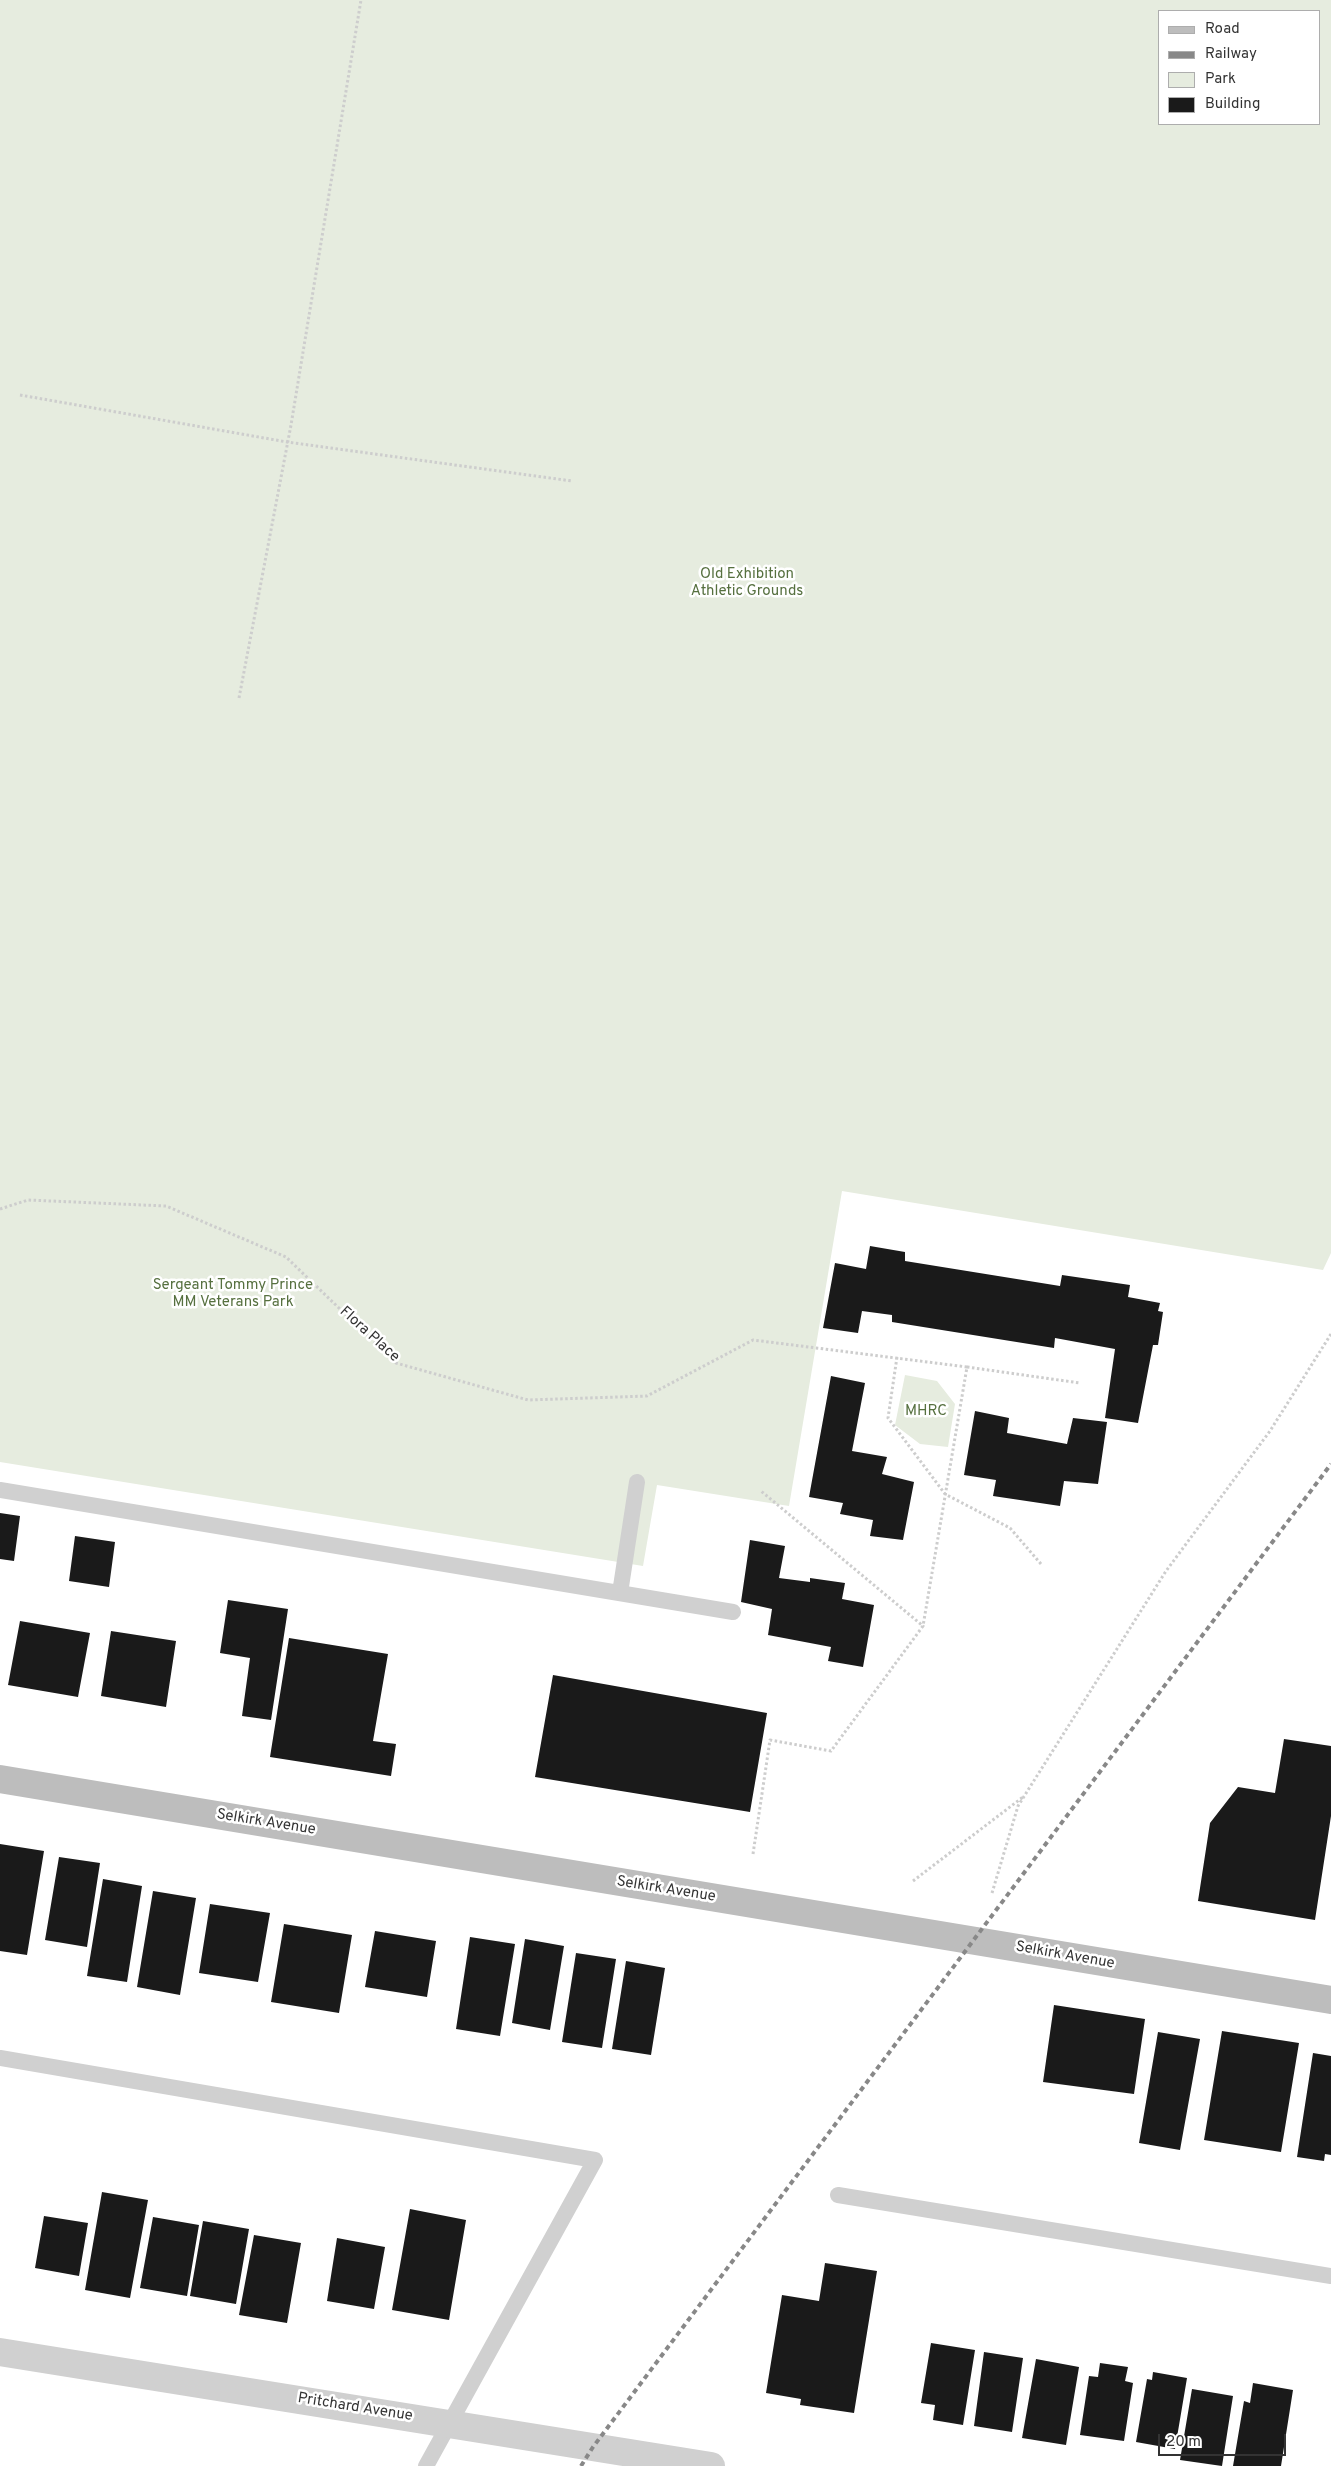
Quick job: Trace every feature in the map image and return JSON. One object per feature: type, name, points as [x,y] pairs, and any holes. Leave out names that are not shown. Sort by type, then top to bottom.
[{"type":"main road","name":"Selkirk Avenue","points":[[0,1779],[1331,2000]]},
{"type":"street","name":"Pritchard Avenue","points":[[0,2352],[449,2423],[672,2463],[710,2466]]},
{"type":"lane","points":[[620,1593],[637,1482]]},
{"type":"lane","points":[[0,1490],[733,1612]]},
{"type":"lane","points":[[0,2058],[595,2160],[426,2466]]},
{"type":"lane","points":[[838,2195],[1331,2276]]},
{"type":"path","points":[[239,698],[288,442],[361,0]]},
{"type":"path","points":[[20,395],[288,442],[572,481]]},
{"type":"path","name":"Flora Place","points":[[0,1209],[28,1200],[166,1206],[286,1257],[396,1363],[528,1400],[647,1396],[753,1340],[1080,1383]]},
{"type":"path","points":[[992,1894],[1018,1806],[1166,1571],[1270,1431],[1331,1334]]},
{"type":"path","points":[[897,1358],[888,1418],[945,1494],[1010,1528],[1040,1564]]},
{"type":"path","points":[[753,1854],[770,1740],[831,1751],[923,1626],[967,1367]]},
{"type":"path","points":[[761,1491],[923,1626]]},
{"type":"path","points":[[913,1881],[1025,1795]]},
{"type":"green space","name":"Old Exhibition Athletic Grounds","points":[[0,0],[1331,0],[1331,1253],[1323,1270],[842,1191],[789,1506],[657,1485],[643,1566],[0,1462]]},
{"type":"green space","name":"MHRC","points":[[905,1375],[937,1381],[955,1404],[948,1447],[920,1444],[895,1425]]},
{"type":"building","points":[[870,1246],[905,1252],[905,1261],[1060,1286],[1062,1275],[1130,1285],[1128,1297],[1160,1303],[1158,1311],[1163,1312],[1158,1345],[1153,1345],[1138,1423],[1105,1418],[1115,1349],[1055,1338],[1054,1348],[892,1322],[892,1315],[862,1311],[858,1333],[823,1328],[835,1263],[866,1269]]},
{"type":"building","points":[[831,1376],[865,1383],[852,1451],[887,1457],[882,1474],[914,1482],[903,1540],[870,1536],[873,1520],[840,1514],[843,1503],[809,1497]]},
{"type":"building","points":[[975,1411],[1009,1418],[1007,1433],[1067,1444],[1073,1418],[1107,1422],[1098,1484],[1064,1481],[1060,1506],[993,1496],[996,1480],[964,1475]]},
{"type":"building","points":[[0,1513],[20,1516],[14,1561],[0,1559]]},
{"type":"building","points":[[75,1536],[115,1542],[109,1587],[69,1581]]},
{"type":"building","points":[[750,1540],[785,1546],[779,1578],[810,1582],[810,1578],[845,1583],[842,1599],[874,1605],[863,1667],[828,1661],[831,1647],[768,1635],[772,1609],[741,1602]]},
{"type":"building","points":[[228,1600],[288,1609],[271,1720],[242,1716],[250,1658],[220,1653]]},
{"type":"building","points":[[20,1621],[90,1633],[78,1697],[8,1685]]},
{"type":"building","points":[[111,1631],[176,1641],[166,1707],[101,1696]]},
{"type":"building","points":[[289,1638],[388,1654],[373,1741],[396,1744],[391,1776],[270,1757]]},
{"type":"building","points":[[553,1675],[767,1713],[750,1812],[535,1777]]},
{"type":"building","points":[[1284,1739],[1331,1746],[1331,1816],[1315,1920],[1198,1901],[1210,1823],[1238,1787],[1275,1793]]},
{"type":"building","points":[[0,1844],[44,1851],[27,1955],[0,1951]]},
{"type":"building","points":[[59,1857],[100,1863],[87,1947],[45,1940]]},
{"type":"building","points":[[103,1879],[142,1886],[127,1982],[87,1976]]},
{"type":"building","points":[[153,1891],[196,1898],[180,1995],[137,1987]]},
{"type":"building","points":[[210,1904],[270,1913],[258,1982],[199,1973]]},
{"type":"building","points":[[284,1924],[352,1935],[339,2013],[271,2002]]},
{"type":"building","points":[[375,1931],[436,1941],[427,1997],[365,1987]]},
{"type":"building","points":[[470,1937],[515,1944],[500,2036],[456,2029]]},
{"type":"building","points":[[525,1939],[564,1946],[550,2030],[512,2023]]},
{"type":"building","points":[[576,1953],[616,1959],[602,2048],[562,2042]]},
{"type":"building","points":[[626,1961],[665,1968],[651,2055],[612,2049]]},
{"type":"building","points":[[1054,2005],[1145,2019],[1134,2094],[1043,2082]]},
{"type":"building","points":[[1222,2031],[1299,2043],[1281,2152],[1204,2140]]},
{"type":"building","points":[[1158,2032],[1200,2039],[1180,2150],[1139,2143]]},
{"type":"building","points":[[1313,2053],[1331,2056],[1331,2155],[1325,2154],[1324,2161],[1297,2157]]},
{"type":"building","points":[[102,2192],[148,2200],[130,2298],[85,2290]]},
{"type":"building","points":[[410,2209],[466,2220],[449,2320],[392,2310]]},
{"type":"building","points":[[44,2216],[88,2223],[79,2276],[35,2268]]},
{"type":"building","points":[[153,2217],[199,2225],[187,2296],[140,2288]]},
{"type":"building","points":[[203,2221],[249,2229],[236,2304],[190,2296]]},
{"type":"building","points":[[254,2235],[301,2243],[287,2323],[239,2315]]},
{"type":"building","points":[[337,2238],[385,2247],[374,2309],[327,2301]]},
{"type":"building","points":[[825,2263],[877,2271],[854,2413],[800,2405],[801,2399],[766,2393],[782,2295],[819,2301]]},
{"type":"building","points":[[931,2343],[975,2350],[963,2425],[933,2420],[935,2405],[921,2403]]},
{"type":"building","points":[[984,2352],[1023,2358],[1012,2432],[974,2426]]},
{"type":"building","points":[[1036,2359],[1079,2367],[1066,2445],[1022,2438]]},
{"type":"building","points":[[1100,2363],[1128,2367],[1125,2381],[1133,2383],[1124,2441],[1080,2435],[1089,2376],[1098,2377]]},
{"type":"building","points":[[1153,2372],[1187,2378],[1175,2449],[1136,2442],[1147,2379],[1152,2380]]},
{"type":"building","points":[[1253,2383],[1293,2390],[1281,2466],[1233,2466],[1244,2401],[1250,2403]]},
{"type":"building","points":[[1192,2389],[1233,2396],[1222,2466],[1180,2460]]},
{"type":"railway","points":[[581,2466],[593,2447],[1331,1464]]},
{"type":"park label","name":"Sergeant Tommy Prince MM Veterans Park","points":[[233,1294]]}]
